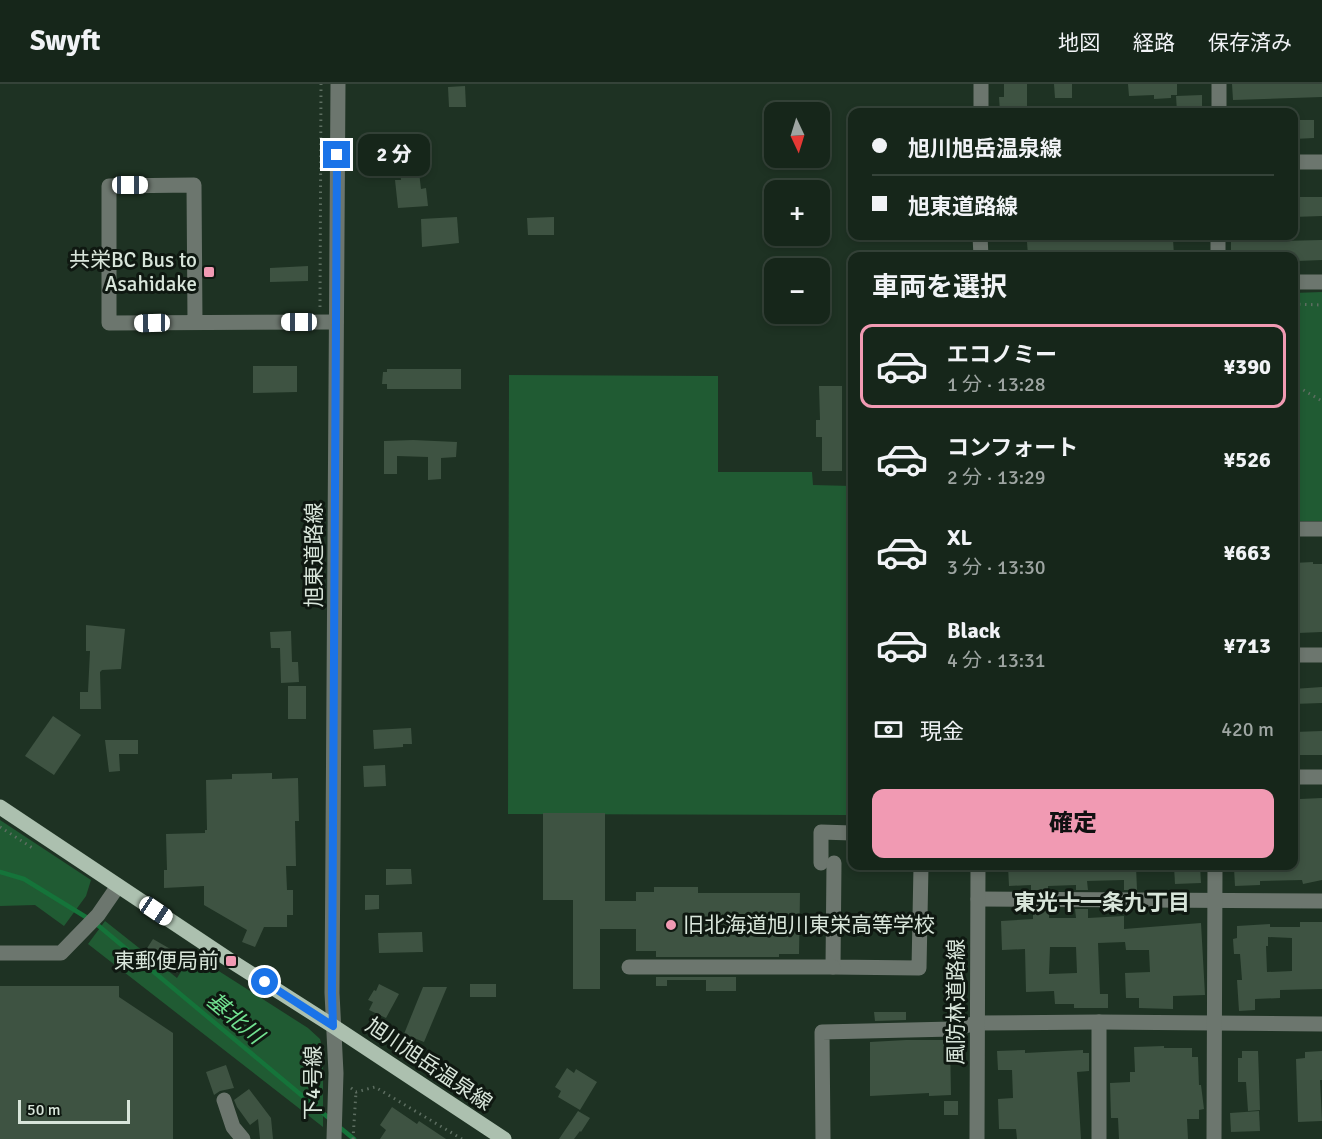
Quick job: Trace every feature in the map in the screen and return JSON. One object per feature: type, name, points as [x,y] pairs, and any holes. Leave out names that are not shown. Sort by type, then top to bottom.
[{"type":"main road","name":"旭川旭岳温泉線","points":[[0,807],[231,962],[504,1139]]},
{"type":"street","name":"旭東道路線","points":[[333,1026],[338,84]]},
{"type":"street","points":[[981,84],[981,108]]},
{"type":"street","points":[[1219,84],[1219,108]]},
{"type":"street","points":[[1298,162],[1322,162]]},
{"type":"street","points":[[195,322],[194,185],[109,186],[109,323],[336,322]]},
{"type":"street","points":[[1298,282],[1322,282]]},
{"type":"street","points":[[1298,528],[1322,529]]},
{"type":"street","points":[[1298,655],[1322,655]]},
{"type":"street","points":[[1298,777],[1322,777]]},
{"type":"street","points":[[833,967],[827,863],[821,832],[848,833]]},
{"type":"street","points":[[629,967],[920,968],[921,870]]},
{"type":"street","name":"風防林道路線","points":[[977,1139],[978,870]]},
{"type":"street","points":[[1214,1139],[1215,870]]},
{"type":"street","points":[[0,953],[61,953],[98,915],[118,886]]},
{"type":"street","points":[[978,899],[1322,901]]},
{"type":"street","points":[[1099,1022],[1099,1139]]},
{"type":"street","points":[[823,1139],[822,1032],[953,1029],[977,1023],[1322,1024]]},
{"type":"street","name":"下4号線","points":[[333,1026],[336,1073],[334,1139]]},
{"type":"street","points":[[224,1100],[233,1127],[243,1139]]},
{"type":"path","points":[[1298,304],[1322,305]]},
{"type":"path","points":[[1298,387],[1322,401]]},
{"type":"path","points":[[0,827],[40,853]]},
{"type":"path","points":[[336,1073],[356,1092]]},
{"type":"path","points":[[356,1092],[375,1088],[462,1139]]},
{"type":"path","points":[[353,1139],[356,1092]]},
{"type":"green space","points":[[1322,292],[1322,521],[1298,521],[1298,293]]},
{"type":"green space","points":[[509,375],[718,376],[718,472],[812,472],[813,485],[848,486],[848,815],[508,814]]},
{"type":"green space","points":[[0,820],[91,880],[86,896],[64,926],[35,905],[0,906]]},
{"type":"green space","points":[[105,921],[177,978],[192,954],[308,1028],[320,1039],[323,1050],[323,1127],[88,944]]},
{"type":"building","points":[[1004,84],[1027,84],[1027,108],[1000,108],[999,97],[1004,97]]},
{"type":"building","points":[[1054,84],[1072,84],[1072,98],[1055,98]]},
{"type":"building","points":[[1128,84],[1177,84],[1177,95],[1171,95],[1171,98],[1154,99],[1154,95],[1129,96]]},
{"type":"building","points":[[1232,84],[1322,84],[1322,97],[1233,100]]},
{"type":"building","points":[[465,86],[466,107],[449,107],[448,87]]},
{"type":"building","points":[[1202,95],[1202,108],[1177,108],[1176,96]]},
{"type":"building","points":[[1298,120],[1314,120],[1314,138],[1298,139]]},
{"type":"building","points":[[418,163],[421,189],[426,188],[428,206],[398,208],[395,180],[401,180],[399,164]]},
{"type":"building","points":[[1298,197],[1322,197],[1322,216],[1298,217]]},
{"type":"building","points":[[457,217],[459,243],[422,247],[421,219]]},
{"type":"building","points":[[554,217],[554,235],[528,235],[527,218]]},
{"type":"building","points":[[1173,240],[1174,252],[1028,252],[1027,242]]},
{"type":"building","points":[[1231,240],[1245,240],[1245,242],[1322,240],[1322,260],[1298,261],[1298,252],[1231,252]]},
{"type":"building","points":[[308,266],[308,281],[270,282],[270,268]]},
{"type":"building","points":[[253,366],[297,366],[297,392],[253,393]]},
{"type":"building","points":[[387,369],[461,369],[461,389],[387,389],[387,384],[382,384],[383,372],[387,372]]},
{"type":"building","points":[[819,386],[842,386],[842,471],[822,471],[822,437],[816,437],[816,420],[820,420]]},
{"type":"building","points":[[384,441],[457,442],[456,457],[441,458],[441,479],[428,480],[428,457],[397,456],[397,474],[384,474]]},
{"type":"building","points":[[1298,563],[1322,564],[1322,632],[1298,633]]},
{"type":"building","points":[[86,625],[125,629],[121,669],[100,672],[101,709],[80,709],[80,692],[88,692],[90,651],[86,651]]},
{"type":"building","points":[[291,631],[292,662],[298,662],[299,682],[281,683],[280,648],[271,648],[270,632]]},
{"type":"building","points":[[288,686],[306,686],[306,719],[288,719]]},
{"type":"building","points":[[1322,687],[1322,703],[1298,704],[1298,689]]},
{"type":"building","points":[[53,716],[81,735],[54,775],[25,756]]},
{"type":"building","points":[[411,728],[412,744],[403,744],[403,747],[374,749],[373,730]]},
{"type":"building","points":[[1322,731],[1322,755],[1300,755],[1298,732]]},
{"type":"building","points":[[105,740],[138,740],[138,754],[119,754],[120,771],[109,772]]},
{"type":"building","points":[[385,765],[386,786],[364,787],[363,766]]},
{"type":"building","points":[[272,773],[272,779],[298,778],[299,821],[295,821],[296,866],[286,866],[287,890],[293,890],[293,915],[287,915],[287,927],[264,927],[255,947],[242,942],[247,930],[204,905],[204,886],[164,888],[164,870],[167,870],[166,834],[205,833],[207,830],[206,780],[232,779],[232,774]]},
{"type":"building","points":[[1322,798],[1322,880],[1303,884],[1302,880],[1260,881],[1260,885],[1235,886],[1234,870],[1298,870],[1298,806],[1300,806],[1300,799]]},
{"type":"building","points":[[543,813],[605,813],[605,901],[636,901],[636,892],[654,892],[654,887],[698,887],[698,893],[800,893],[799,954],[779,954],[779,957],[656,957],[656,951],[636,951],[636,929],[600,929],[600,989],[573,989],[573,900],[543,900]]},
{"type":"building","points":[[386,869],[411,869],[412,884],[386,885]]},
{"type":"building","points":[[1008,870],[1136,870],[1137,890],[1124,890],[1124,880],[1087,881],[1088,890],[1076,890],[1076,885],[1048,886],[1048,890],[1031,890],[1031,885],[1009,886]]},
{"type":"building","points":[[1174,870],[1200,870],[1201,883],[1175,884]]},
{"type":"building","points":[[365,895],[379,895],[379,909],[365,910]]},
{"type":"building","points":[[1033,909],[1049,909],[1049,918],[1076,918],[1075,909],[1088,909],[1088,918],[1124,916],[1124,929],[1201,923],[1205,995],[1173,996],[1173,1009],[1139,1008],[1139,998],[1126,998],[1125,973],[1150,972],[1149,950],[1126,950],[1125,942],[1098,943],[1100,994],[1108,994],[1108,1008],[1074,1008],[1074,1004],[1055,1004],[1054,991],[1026,992],[1025,949],[1002,950],[1001,921],[1033,919]],"holes":[[[1050,947],[1076,947],[1077,973],[1049,974]]]},
{"type":"building","points":[[1300,922],[1322,922],[1322,989],[1280,990],[1280,998],[1255,999],[1255,1010],[1239,1011],[1237,980],[1242,980],[1240,954],[1234,954],[1233,939],[1237,938],[1237,926],[1270,924],[1270,927],[1300,927]],"holes":[[[1268,937],[1292,938],[1292,971],[1267,972]]]},
{"type":"building","points":[[422,932],[423,952],[379,953],[378,933]]},
{"type":"building","points":[[153,939],[186,958],[177,973],[144,953]]},
{"type":"building","points":[[656,977],[736,977],[736,991],[706,991],[706,980],[667,980],[667,986],[656,986]]},
{"type":"building","points":[[379,984],[399,994],[386,1018],[369,1010],[373,1002],[368,1000]]},
{"type":"building","points":[[470,984],[496,984],[496,997],[470,997]]},
{"type":"building","points":[[0,986],[119,986],[119,997],[173,1033],[173,1139],[0,1139]]},
{"type":"building","points":[[423,987],[447,987],[424,1042],[404,1034]]},
{"type":"building","points":[[874,1012],[906,1012],[906,1020],[875,1021]]},
{"type":"building","points":[[950,1040],[951,1095],[929,1096],[929,1093],[870,1096],[870,1042]]},
{"type":"building","points":[[1164,1046],[1164,1048],[1192,1048],[1192,1057],[1198,1057],[1199,1085],[1201,1085],[1204,1109],[1199,1110],[1199,1119],[1187,1119],[1188,1139],[1119,1139],[1118,1118],[1111,1118],[1110,1083],[1130,1082],[1130,1072],[1135,1072],[1134,1047]]},
{"type":"building","points":[[1025,1050],[1025,1053],[1083,1050],[1083,1053],[1089,1053],[1089,1071],[1077,1072],[1081,1139],[1017,1139],[1016,1129],[999,1129],[998,1099],[1013,1098],[1012,1070],[998,1070],[997,1051]]},
{"type":"building","points":[[1242,1051],[1258,1051],[1260,1110],[1248,1111],[1246,1082],[1238,1082],[1238,1058],[1242,1058]]},
{"type":"building","points":[[1322,1051],[1322,1080],[1320,1080],[1322,1121],[1298,1122],[1296,1059],[1305,1058],[1305,1052]]},
{"type":"building","points":[[226,1065],[234,1088],[214,1095],[206,1072]]},
{"type":"building","points":[[567,1068],[574,1073],[576,1069],[597,1082],[580,1110],[558,1097],[561,1091],[555,1087]]},
{"type":"building","points":[[249,1089],[271,1118],[273,1139],[260,1139],[258,1119],[250,1125],[237,1107],[234,1100]]},
{"type":"building","points":[[944,1101],[958,1101],[958,1115],[944,1115]]},
{"type":"building","points":[[392,1107],[417,1124],[419,1121],[446,1139],[380,1139],[386,1130],[380,1125]]},
{"type":"building","points":[[578,1111],[590,1118],[581,1132],[574,1139],[559,1139]]},
{"type":"building","points":[[1259,1111],[1260,1131],[1231,1132],[1230,1113]]},
{"type":"waterway","name":"基北川","points":[[0,872],[24,879],[94,922],[330,1119]]},
{"type":"waterway","name":"基北川","points":[[338,1126],[354,1139]]},
{"type":"place","name":"共栄BC Bus to Asahidake","points":[[209,272]]},
{"type":"place","name":"旧北海道旭川東栄高等学校","points":[[671,925]]},
{"type":"place","name":"東郵便局前","points":[[231,961]]},
{"type":"district","name":"東光十一条九丁目","points":[[1102,902]]},
{"type":"route","points":[[265,982],[333,1026],[337,155]]}]
